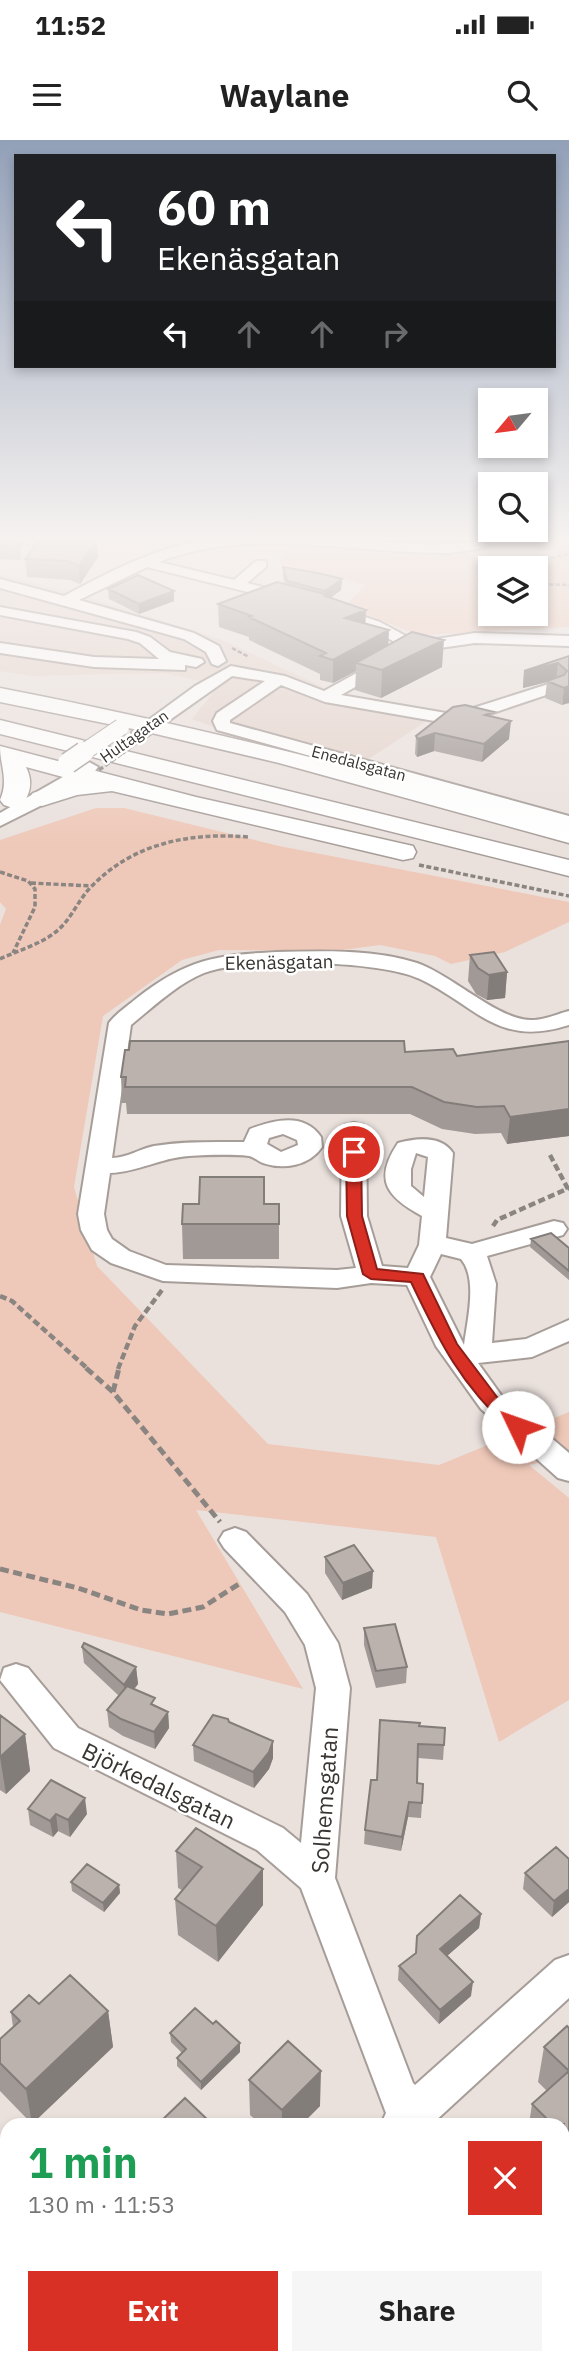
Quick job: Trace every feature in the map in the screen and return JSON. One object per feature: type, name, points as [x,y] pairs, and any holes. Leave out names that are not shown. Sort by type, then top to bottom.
[{"type":"highway","points":[[0,695],[100,714],[128,713],[145,722],[411,790],[569,835]]},
{"type":"highway","points":[[0,714],[569,853]]},
{"type":"highway","points":[[0,727],[569,868]]},
{"type":"highway","points":[[0,753],[85,771],[346,840],[569,885]]},
{"type":"highway","points":[[0,753],[19,773],[20,781],[4,809]]},
{"type":"highway","points":[[42,798],[85,786],[85,771]]},
{"type":"street","points":[[38,654],[52,644]]},
{"type":"street","points":[[97,663],[121,644]]},
{"type":"street","points":[[150,644],[165,656],[204,677],[225,669],[279,679],[325,697],[446,718],[469,715],[555,687]]},
{"type":"street","points":[[203,644],[213,649],[225,669]]},
{"type":"street","points":[[410,644],[414,647]]},
{"type":"street","points":[[325,697],[414,647],[436,644]]},
{"type":"street","points":[[0,648],[97,663],[183,665]]},
{"type":"street","name":"Hultagatan","points":[[145,722],[172,691],[183,665]]},
{"type":"street","name":"Hultagatan","points":[[4,809],[85,771],[145,722],[225,669]]},
{"type":"street","name":"Enedalsgatan","points":[[279,679],[223,717],[223,726],[569,822]]},
{"type":"street","points":[[4,809],[42,798],[85,771]]},
{"type":"street","name":"Ekenäsgatan","points":[[417,1277],[371,1274],[337,1279],[177,1274],[140,1266],[101,1244],[93,1230],[91,1214],[120,1023],[196,969],[229,960],[292,958],[395,962],[424,972],[502,1019],[527,1027],[544,1026],[569,1018]]},
{"type":"street","points":[[354,1130],[354,1216],[371,1274]]},
{"type":"street","points":[[97,1166],[128,1165],[151,1154],[187,1149],[258,1149]]},
{"type":"street","points":[[434,1212],[432,1245],[417,1277],[467,1355],[491,1402],[569,1470]]},
{"type":"street","points":[[471,1254],[554,1229]]},
{"type":"street","points":[[432,1245],[460,1249],[471,1254],[479,1263],[483,1280],[467,1355]]},
{"type":"street","points":[[467,1355],[531,1348],[569,1329]]},
{"type":"street","name":"Solhemsgatan","points":[[235,1540],[296,1603],[321,1643],[333,1688],[316,1878],[407,2118]]},
{"type":"street","name":"Björkedalsgatan","points":[[16,1678],[66,1738],[270,1839],[316,1878]]},
{"type":"street","points":[[408,2118],[569,1973]]},
{"type":"path","points":[[85,771],[145,722]]},
{"type":"path","points":[[0,959],[60,928],[92,886],[124,860],[146,847],[173,838],[204,834],[254,838]]},
{"type":"path","points":[[0,872],[31,883],[92,886]]},
{"type":"path","points":[[13,953],[38,901],[37,890],[31,883]]},
{"type":"path","points":[[492,1227],[497,1220],[568,1189],[550,1155]]},
{"type":"path","points":[[113,1392],[122,1349],[139,1315],[177,1274]]},
{"type":"path","points":[[0,1296],[12,1301],[113,1392],[235,1540]]},
{"type":"path","points":[[0,1569],[44,1577],[103,1595],[145,1614],[172,1616],[196,1611],[215,1602],[264,1570]]},
{"type":"shaded area","points":[[0,644],[231,644],[325,688],[433,717],[356,767],[236,735],[192,719],[219,685],[163,673],[31,676],[0,671]]},
{"type":"shaded area","points":[[96,808],[124,808],[279,846],[569,902],[569,922],[505,952],[451,964],[435,956],[380,945],[335,951],[219,950],[182,960],[103,1016],[74,1187],[97,1266],[268,1444],[439,1465],[569,1412],[569,1456],[529,1465],[569,1498],[569,1700],[499,1742],[436,1537],[196,1510],[303,1689],[0,1612],[0,925],[6,909],[0,902],[0,840]]},
{"type":"building","points":[[306,644],[363,644],[333,660],[320,656],[326,653]]},
{"type":"building","points":[[391,644],[436,644],[382,670],[356,663]]},
{"type":"building","points":[[569,656],[569,686],[564,688],[547,681],[564,675],[567,671],[558,663],[524,671]]},
{"type":"building","points":[[465,705],[494,712],[485,715],[511,721],[484,744],[435,733],[418,739],[416,736],[453,707]]},
{"type":"building","points":[[494,952],[507,972],[489,975],[478,968],[470,955]]},
{"type":"building","points":[[130,1041],[404,1041],[405,1052],[453,1049],[457,1056],[569,1041],[569,1109],[510,1117],[504,1106],[477,1107],[444,1102],[412,1087],[125,1087],[126,1077],[121,1077],[125,1050],[129,1050]]},
{"type":"building","points":[[200,1177],[264,1177],[264,1204],[279,1204],[279,1224],[182,1224],[183,1204],[199,1204]]},
{"type":"building","points":[[551,1233],[569,1248],[569,1271],[531,1239]]},
{"type":"building","points":[[354,1545],[373,1571],[343,1583],[325,1557]]},
{"type":"building","points":[[395,1624],[407,1667],[376,1671],[364,1628]]},
{"type":"building","points":[[84,1643],[136,1667],[124,1685],[82,1647]]},
{"type":"building","points":[[127,1686],[155,1698],[151,1704],[168,1712],[154,1732],[121,1719],[107,1710]]},
{"type":"building","points":[[0,1715],[25,1734],[0,1757]]},
{"type":"building","points":[[213,1715],[228,1719],[229,1722],[273,1741],[269,1752],[253,1772],[193,1745]]},
{"type":"building","points":[[380,1720],[445,1728],[444,1745],[418,1744],[417,1783],[423,1784],[422,1803],[409,1802],[402,1837],[365,1830],[371,1780],[377,1780]]},
{"type":"building","points":[[51,1780],[85,1798],[68,1820],[56,1814],[50,1821],[28,1809]]},
{"type":"building","points":[[196,1828],[263,1869],[216,1926],[175,1899],[202,1867],[176,1851]]},
{"type":"building","points":[[556,1847],[569,1859],[569,1889],[554,1901],[525,1873]]},
{"type":"building","points":[[87,1864],[119,1885],[103,1903],[71,1882]]},
{"type":"building","points":[[460,1895],[481,1914],[440,1949],[473,1982],[440,2010],[399,1966],[416,1953],[417,1936]]},
{"type":"building","points":[[70,1975],[108,2011],[26,2089],[0,2063],[0,2039],[20,2021],[11,2012],[29,1995],[39,2004]]},
{"type":"building","points":[[195,2008],[213,2024],[216,2021],[240,2043],[201,2082],[177,2058],[186,2049],[170,2033]]},
{"type":"building","points":[[567,2026],[569,2028],[569,2071],[544,2047]]},
{"type":"building","points":[[288,2041],[321,2071],[282,2110],[249,2080]]},
{"type":"building","points":[[569,2071],[569,2118],[546,2118],[532,2104]]},
{"type":"building","points":[[185,2098],[206,2118],[164,2118]]},
{"type":"route","points":[[354,1152],[354,1216],[371,1274],[417,1277],[450,1346],[491,1402],[518,1427]]}]
